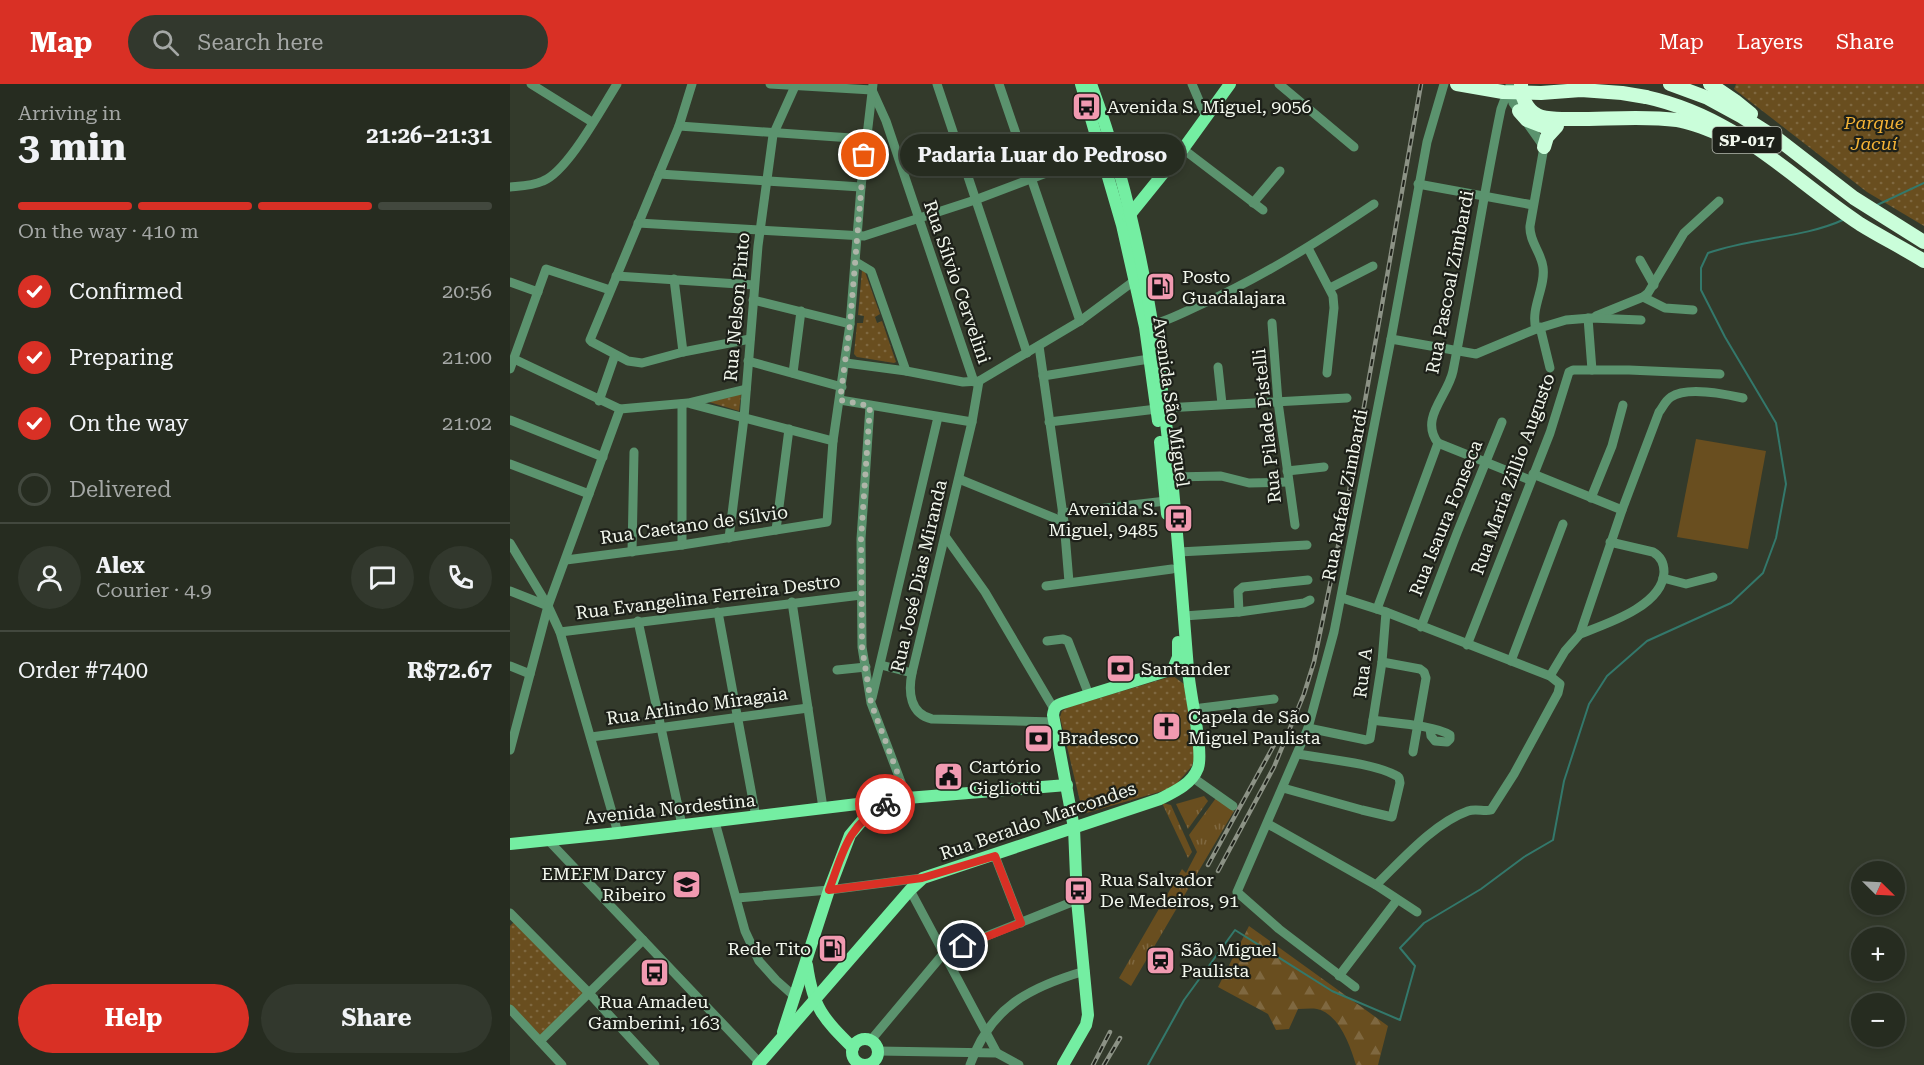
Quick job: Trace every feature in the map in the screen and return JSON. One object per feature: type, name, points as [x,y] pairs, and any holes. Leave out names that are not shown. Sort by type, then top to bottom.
[{"type":"highway","name":"SP-017","points":[[1457,84],[1503,92],[1541,93],[1581,90],[1622,93],[1675,105],[1734,132],[1862,225],[1924,261]]},
{"type":"highway","name":"SP-017","points":[[1670,84],[1723,106],[1779,140],[1854,198],[1924,242]]},
{"type":"highway","points":[[1710,84],[1736,101],[1779,140]]},
{"type":"highway","points":[[1514,87],[1528,107],[1538,116],[1573,119],[1676,120],[1696,125],[1763,151]]},
{"type":"highway","points":[[1519,111],[1537,125],[1557,126]]},
{"type":"highway","points":[[1544,147],[1547,137],[1557,126],[1573,119]]},
{"type":"main road","name":"Avenida São Miguel","points":[[1081,84],[1122,225],[1134,281],[1149,326],[1149,359],[1173,477],[1189,686],[1199,762],[1192,777]]},
{"type":"main road","name":"Avenida São Miguel","points":[[1091,84],[1131,214],[1149,326],[1160,408],[1179,653],[1173,669]]},
{"type":"main road","points":[[1122,225],[1183,149],[1230,84]]},
{"type":"main road","points":[[1063,1065],[1087,1020],[1085,971],[1077,900],[1074,828],[1054,715],[1057,705],[1173,669],[1184,675],[1189,686]]},
{"type":"main road","name":"Rua Beraldo Marcondes","points":[[759,1064],[922,878],[995,856],[1160,799],[1177,791],[1192,777]]},
{"type":"main road","points":[[850,835],[866,816],[889,802],[907,798],[1067,785]]},
{"type":"main road","name":"Avenida Nordestina","points":[[516,843],[889,802]]},
{"type":"main road","points":[[781,1038],[829,890],[850,835],[849,814],[829,808]]},
{"type":"main road","points":[[510,834],[516,843]]},
{"type":"main road","points":[[807,960],[814,999],[825,1020],[853,1048],[854,1058],[862,1064],[873,1062],[874,1046],[860,1040],[853,1048]]},
{"type":"street","points":[[531,84],[592,122]]},
{"type":"street","points":[[510,187],[531,185],[555,174],[566,163],[617,84]]},
{"type":"street","points":[[692,84],[679,126],[591,337],[592,342],[628,361],[642,363],[683,352],[750,339]]},
{"type":"street","points":[[685,403],[833,441],[846,363],[861,187],[873,87],[770,84]]},
{"type":"street","points":[[937,84],[1027,353]]},
{"type":"street","points":[[999,84],[1080,321]]},
{"type":"street","points":[[1192,84],[1206,117]]},
{"type":"street","points":[[1279,84],[1354,147]]},
{"type":"street","name":"Rua Rafael Zimbardi","points":[[1339,976],[1279,929],[1237,892],[1308,728],[1342,598],[1426,142],[1444,84]]},
{"type":"street","name":"Rua Nelson Pinto","points":[[729,538],[744,418],[760,230],[774,132],[796,85]]},
{"type":"street","name":"Rua Sílvio Cervelini","points":[[873,87],[977,381]]},
{"type":"street","points":[[1514,87],[1514,103],[1544,147],[1529,231],[1543,271],[1534,317],[1550,368]]},
{"type":"street","name":"Rua Pascoal Zimbardi","points":[[1381,611],[1438,443],[1431,430],[1431,420],[1452,375],[1501,109],[1514,87]]},
{"type":"street","points":[[679,126],[866,139]]},
{"type":"street","points":[[1183,149],[1263,210]]},
{"type":"street","points":[[638,223],[858,236],[975,200],[1102,152]]},
{"type":"street","points":[[1253,202],[1280,171]]},
{"type":"street","points":[[659,174],[861,187]]},
{"type":"street","points":[[1418,184],[1533,205]]},
{"type":"street","points":[[1590,318],[1643,297],[1654,285],[1673,248],[1684,233],[1719,201]]},
{"type":"street","points":[[1149,326],[1219,296],[1308,248],[1374,204]]},
{"type":"street","points":[[1308,248],[1330,288],[1334,308],[1327,373]]},
{"type":"street","points":[[1640,260],[1654,285]]},
{"type":"street","points":[[856,262],[871,271],[906,371]]},
{"type":"street","points":[[1330,288],[1373,266]]},
{"type":"street","points":[[510,369],[514,359],[514,347],[546,269],[610,290]]},
{"type":"street","points":[[616,276],[754,285]]},
{"type":"street","points":[[674,279],[683,352]]},
{"type":"street","points":[[846,363],[963,382],[977,381],[1080,321],[1134,281]]},
{"type":"street","points":[[510,282],[538,292]]},
{"type":"street","points":[[1643,297],[1665,308],[1693,310]]},
{"type":"street","points":[[753,300],[850,324]]},
{"type":"street","points":[[794,373],[801,311]]},
{"type":"street","points":[[1391,339],[1472,354],[1538,328],[1566,320],[1590,318],[1641,320]]},
{"type":"street","points":[[1590,318],[1593,370]]},
{"type":"street","name":"Rua Pilade Pistelli","points":[[1272,323],[1278,402],[1295,525]]},
{"type":"street","points":[[1039,346],[1063,517],[1069,582]]},
{"type":"street","points":[[599,401],[615,355]]},
{"type":"street","points":[[514,359],[620,409],[685,403],[746,389]]},
{"type":"street","points":[[1043,376],[1149,359]]},
{"type":"street","points":[[748,361],[842,387]]},
{"type":"street","points":[[1218,366],[1222,404]]},
{"type":"street","name":"Rua Maria Zillio Augusto","points":[[1467,645],[1550,433],[1569,372],[1573,370],[1629,370],[1720,374]]},
{"type":"street","points":[[1696,392],[1698,373]]},
{"type":"street","name":"Rua José Dias Miranda","points":[[977,381],[972,422],[912,673],[912,703],[916,711],[925,718],[1054,715]]},
{"type":"street","points":[[1553,678],[1565,651],[1580,634],[1610,542],[1659,412],[1666,400],[1679,393],[1696,392],[1743,398]]},
{"type":"street","points":[[1049,422],[1160,408],[1347,398]]},
{"type":"street","points":[[840,400],[972,422]]},
{"type":"street","points":[[682,545],[685,403]]},
{"type":"street","points":[[1591,498],[1612,446],[1623,405]]},
{"type":"street","points":[[870,406],[861,539],[862,647],[871,703],[907,798]]},
{"type":"street","points":[[510,750],[514,722],[530,674],[548,606],[620,409]]},
{"type":"street","points":[[871,703],[938,417]]},
{"type":"street","points":[[510,420],[603,457]]},
{"type":"street","name":"Rua Isaura Fonseca","points":[[1421,627],[1502,422]]},
{"type":"street","points":[[776,531],[789,429]]},
{"type":"street","name":"Rua Caetano de Sílvio","points":[[566,560],[826,523],[833,441]]},
{"type":"street","points":[[1438,443],[1486,463],[1622,510]]},
{"type":"street","points":[[632,552],[634,452]]},
{"type":"street","points":[[510,464],[589,494]]},
{"type":"street","points":[[1287,471],[1324,467]]},
{"type":"street","points":[[1173,477],[1221,476],[1249,483],[1288,482]]},
{"type":"street","points":[[959,479],[1063,517],[1166,501]]},
{"type":"street","points":[[1512,661],[1563,524]]},
{"type":"street","points":[[945,536],[985,592],[1054,715]]},
{"type":"street","points":[[1580,634],[1617,621],[1642,605],[1656,592],[1663,578],[1663,564],[1659,555],[1610,542]]},
{"type":"street","points":[[510,543],[548,606],[560,632],[618,833]]},
{"type":"street","points":[[1179,552],[1307,545]]},
{"type":"street","points":[[1046,586],[1172,569]]},
{"type":"street","points":[[1663,578],[1686,584],[1713,577]]},
{"type":"street","points":[[1239,612],[1238,591],[1243,587],[1308,580]]},
{"type":"street","points":[[510,591],[548,606]]},
{"type":"street","name":"Rua Evangelina Ferreira Destro","points":[[560,632],[861,595]]},
{"type":"street","points":[[1342,598],[1512,661],[1553,678],[1560,684],[1558,693],[1514,774],[1491,810],[1488,812],[1470,810],[1448,822],[1376,885]]},
{"type":"street","points":[[1184,616],[1239,612],[1304,603],[1310,600]]},
{"type":"street","points":[[792,602],[808,708],[829,808]]},
{"type":"street","name":"Rua A","points":[[1308,728],[1366,740],[1371,737],[1382,662],[1381,611]]},
{"type":"street","points":[[718,612],[756,817]]},
{"type":"street","points":[[638,621],[682,825]]},
{"type":"street","points":[[1047,641],[1063,639],[1068,641],[1089,695]]},
{"type":"street","points":[[1382,662],[1424,672],[1426,678],[1413,752]]},
{"type":"street","points":[[881,665],[912,673]]},
{"type":"street","points":[[510,666],[530,674]]},
{"type":"street","points":[[837,670],[866,667]]},
{"type":"street","points":[[1193,709],[1274,699]]},
{"type":"street","name":"Rua Arlindo Miragaia","points":[[591,737],[808,708]]},
{"type":"street","points":[[1373,720],[1430,729]]},
{"type":"street","points":[[1283,788],[1392,817],[1400,783],[1399,778],[1372,768],[1298,754]]},
{"type":"street","points":[[1192,777],[1233,806]]},
{"type":"street","points":[[715,822],[745,931],[759,961],[794,996]]},
{"type":"street","points":[[1268,824],[1376,885],[1417,912]]},
{"type":"street","points":[[548,840],[759,1064]]},
{"type":"street","points":[[995,856],[1021,923]]},
{"type":"street","points":[[737,898],[829,890],[922,878]]},
{"type":"street","points":[[910,890],[997,1053]]},
{"type":"street","points":[[874,1046],[944,953],[1077,900]]},
{"type":"street","points":[[1355,987],[1339,976],[1396,900]]},
{"type":"street","points":[[510,913],[588,992],[655,1065]]},
{"type":"street","points":[[540,1041],[643,940]]},
{"type":"street","points":[[970,1065],[986,1032],[1019,998],[1052,981],[1085,971]]},
{"type":"street","points":[[510,1009],[562,1065]]},
{"type":"street","points":[[874,1046],[997,1053],[1019,1065]]},
{"type":"green space","name":"Parque Jacuí","points":[[1736,84],[1924,84],[1924,226],[1867,192],[1734,89]]},
{"type":"green space","points":[[862,270],[865,272],[880,314],[875,317],[877,323],[882,321],[896,362],[894,363],[857,357],[854,354],[857,323],[863,323],[864,316],[858,315]]},
{"type":"green space","points":[[741,394],[739,411],[709,402]]},
{"type":"green space","points":[[1696,439],[1766,451],[1748,549],[1677,537]]},
{"type":"green space","points":[[1173,676],[1184,684],[1195,755],[1192,766],[1173,788],[1083,814],[1060,717],[1062,711]]},
{"type":"green space","points":[[1204,796],[1208,801],[1188,829],[1176,804]]},
{"type":"green space","points":[[1216,798],[1234,811],[1131,986],[1119,978],[1182,869],[1186,873],[1197,852],[1189,835]]},
{"type":"green space","points":[[1162,803],[1171,805],[1192,852],[1188,858]]},
{"type":"green space","points":[[516,920],[589,994],[540,1039],[510,1007],[510,926]]},
{"type":"green space","points":[[1249,926],[1388,1026],[1378,1065],[1356,1065],[1342,1031],[1332,1017],[1325,1012],[1315,1009],[1298,1009],[1289,1029],[1276,1030],[1268,1014],[1218,987]]},
{"type":"waterway","points":[[1875,206],[1924,183]]},
{"type":"waterway","points":[[1148,1065],[1184,1000],[1235,930],[1332,991],[1400,1020],[1415,966],[1400,948],[1424,923],[1481,889],[1524,857],[1553,840],[1564,781],[1589,704],[1607,676],[1647,641],[1731,603],[1763,573],[1776,538],[1786,484],[1776,423],[1725,337],[1701,290],[1701,268],[1708,253],[1829,226],[1845,219]]},
{"type":"railway","points":[[1218,871],[1274,767],[1304,694],[1314,662],[1347,503],[1421,84]]},
{"type":"railway","points":[[1208,865],[1279,736]]},
{"type":"railway","points":[[1093,1065],[1110,1032]]},
{"type":"railway","points":[[1104,1065],[1120,1038]]},
{"type":"way so far","points":[[864,155],[850,324],[840,400],[870,406],[861,539],[862,647],[871,703],[907,798],[885,804]]},
{"type":"place","name":"Avenida S. Miguel, 9056","points":[[1086,107]]},
{"type":"place","name":"Padaria Luar do Pedroso","points":[[864,155]]},
{"type":"place","name":"Posto Guadalajara","points":[[1161,287]]},
{"type":"place","name":"Avenida S. Miguel, 9485","points":[[1179,519]]},
{"type":"place","name":"Santander","points":[[1120,669]]},
{"type":"place","name":"Capela de São Miguel Paulista","points":[[1167,727]]},
{"type":"place","name":"Bradesco","points":[[1038,738]]},
{"type":"place","name":"Cartório Gigliotti","points":[[948,777]]},
{"type":"place","name":"EMEFM Darcy Ribeiro","points":[[687,884]]},
{"type":"place","name":"Rua Salvador De Medeiros, 91","points":[[1079,890]]},
{"type":"place","name":"Rede Tito","points":[[832,949]]},
{"type":"place","name":"São Miguel Paulista","points":[[1160,960]]},
{"type":"place","name":"Rua Amadeu Gamberini, 163","points":[[654,973]]},
{"type":"route","points":[[885,804],[866,816],[850,835],[829,890],[922,878],[995,856],[1021,923],[963,946]]}]
